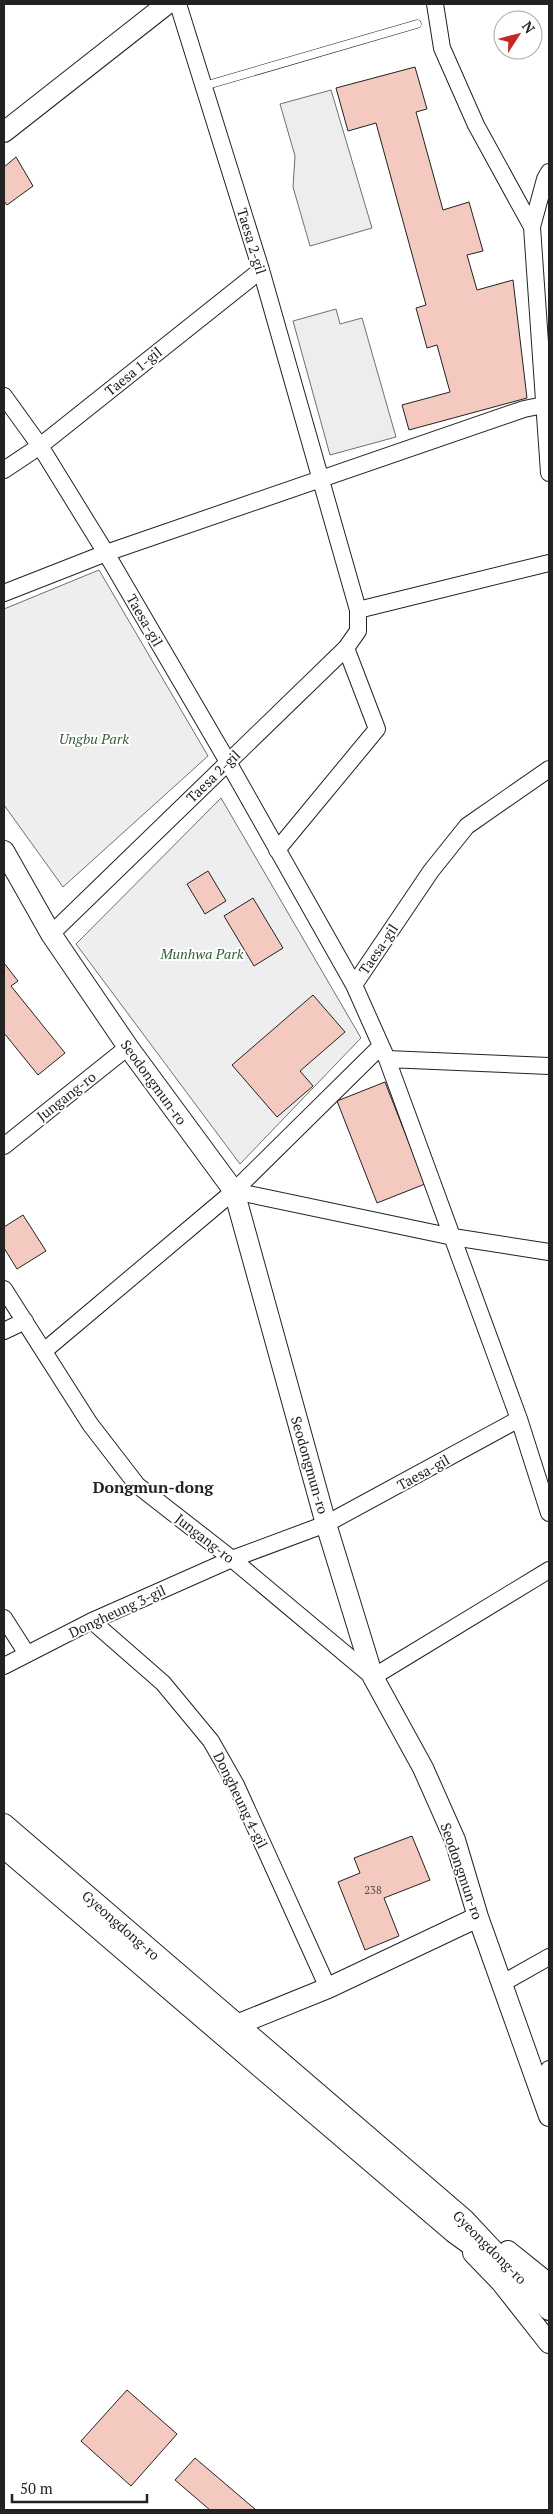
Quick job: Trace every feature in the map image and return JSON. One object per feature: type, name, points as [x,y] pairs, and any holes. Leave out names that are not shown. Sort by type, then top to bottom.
[{"type":"street","points":[[4,132],[167,4]]},
{"type":"street","name":"Taesa 2-gil","points":[[51,934],[346,648],[358,631],[358,610],[261,270],[178,4]]},
{"type":"street","points":[[435,4],[442,48],[476,126],[532,227]]},
{"type":"street","points":[[549,172],[545,178],[532,227],[547,405],[549,473]]},
{"type":"street","name":"Taesa 1-gil","points":[[4,470],[40,446],[261,270]]},
{"type":"street","name":"Taesa-gil","points":[[4,396],[40,446],[106,554],[228,762],[354,985],[384,1052],[453,1237],[519,1419],[549,1513]]},
{"type":"street","points":[[4,593],[106,554],[547,405]]},
{"type":"street","points":[[358,610],[549,563]]},
{"type":"street","points":[[277,850],[377,729],[346,648]]},
{"type":"street","name":"Taesa-gil","points":[[354,985],[430,872],[466,826],[549,769]]},
{"type":"street","name":"Seodongmun-ro","points":[[4,851],[51,934],[128,1047],[234,1191],[326,1524],[374,1678],[423,1768],[455,1840],[478,1917],[501,1984],[544,2077],[549,2116]]},
{"type":"street","name":"Jungang-ro","points":[[4,1146],[128,1047]]},
{"type":"street","points":[[44,1351],[234,1191],[384,1052],[549,1066]]},
{"type":"street","points":[[234,1191],[453,1237],[549,1252]]},
{"type":"street","name":"Jungang-ro","points":[[4,1289],[90,1424],[137,1485],[232,1559],[374,1678]]},
{"type":"street","points":[[4,1331],[25,1321]]},
{"type":"street","name":"Taesa-gil","points":[[232,1559],[326,1524],[519,1419]]},
{"type":"street","name":"Dongheung 3-gil","points":[[4,1666],[92,1621],[232,1559]]},
{"type":"street","points":[[374,1678],[549,1570]]},
{"type":"street","points":[[4,1618],[27,1654]]},
{"type":"street","name":"Dongheung 4-gil","points":[[92,1621],[163,1683],[212,1740],[236,1785],[328,1988]]},
{"type":"street","name":"Gyeongdong-ro","points":[[4,1824],[233,2031],[458,2225],[541,2287],[549,2310]]},
{"type":"street","name":"Gyeongdong-ro","points":[[4,1848],[233,2031]]},
{"type":"street","points":[[233,2031],[478,1917]]},
{"type":"street","points":[[501,1984],[549,1957]]},
{"type":"street","points":[[458,2225],[549,2342]]},
{"type":"lane","points":[[204,86],[418,24]]},
{"type":"green space","name":"Ungbu Park","points":[[99,570],[208,756],[63,887],[4,805],[4,609]]},
{"type":"green space","name":"Munhwa Park","points":[[221,798],[361,1038],[240,1164],[76,944]]},
{"type":"shaded area","points":[[331,90],[372,228],[310,246],[293,187],[295,156],[280,104]]},
{"type":"shaded area","points":[[336,309],[340,324],[362,318],[396,437],[330,455],[293,321]]},
{"type":"building","points":[[415,67],[427,109],[416,112],[443,210],[469,202],[483,251],[467,255],[477,290],[513,280],[527,398],[409,430],[402,405],[450,392],[437,345],[427,348],[416,308],[426,305],[376,123],[348,131],[336,88]]},
{"type":"building","points":[[16,157],[33,186],[7,205],[4,201],[4,167]]},
{"type":"building","points":[[208,871],[226,901],[205,914],[187,884]]},
{"type":"building","points":[[253,898],[283,948],[254,966],[224,916]]},
{"type":"building","points":[[4,963],[18,981],[11,986],[65,1053],[38,1075],[4,1033]]},
{"type":"building","points":[[313,995],[345,1032],[300,1071],[313,1086],[277,1117],[232,1065]]},
{"type":"building","points":[[385,1082],[425,1184],[377,1203],[337,1101]]},
{"type":"building","points":[[23,1215],[46,1251],[17,1269],[4,1248],[4,1227]]},
{"type":"building","points":[[412,1836],[430,1880],[384,1898],[399,1936],[365,1950],[338,1882],[360,1873],[354,1858]]},
{"type":"building","points":[[127,2390],[177,2434],[131,2486],[81,2441]]},
{"type":"building","points":[[195,2458],[256,2510],[210,2510],[175,2480]]},
{"type":"district","name":"Dongmun-dong","points":[[153,1487]]}]
